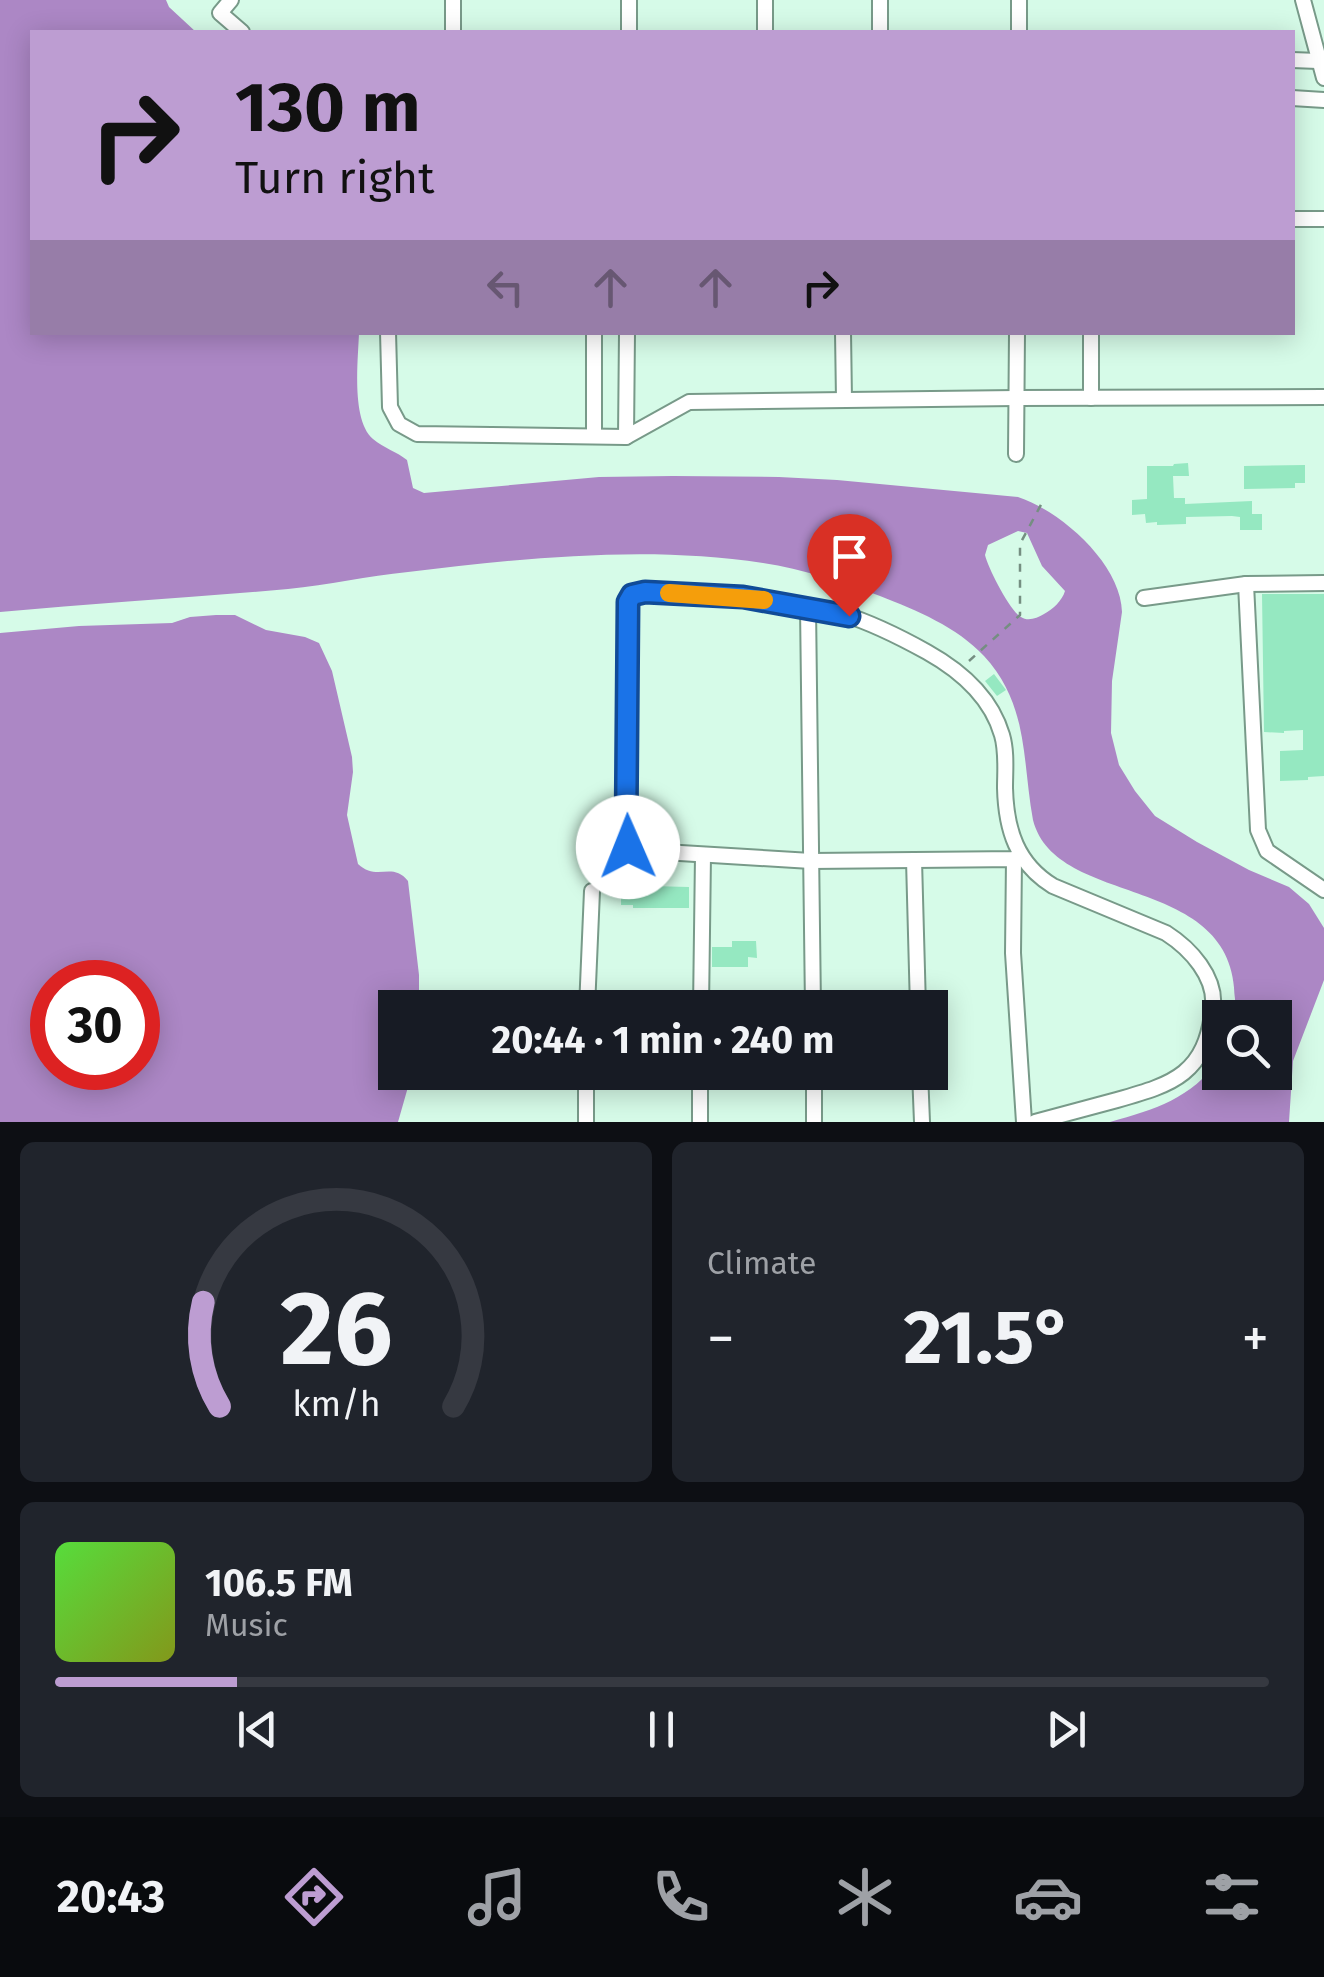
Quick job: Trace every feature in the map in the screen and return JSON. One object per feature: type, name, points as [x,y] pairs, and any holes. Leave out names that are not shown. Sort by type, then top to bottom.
[{"type":"street","points":[[230,0],[220,13],[240,30]]},
{"type":"street","points":[[452,30],[453,0]]},
{"type":"street","points":[[629,30],[630,0]]},
{"type":"street","points":[[765,0],[765,30]]},
{"type":"street","points":[[880,0],[880,30]]},
{"type":"street","points":[[1019,0],[1019,30]]},
{"type":"street","points":[[1303,0],[1324,78]]},
{"type":"street","points":[[1295,60],[1318,61]]},
{"type":"street","points":[[1295,98],[1324,100]]},
{"type":"street","points":[[1295,219],[1324,219]]},
{"type":"street","points":[[388,335],[390,407],[399,424],[417,434],[626,437],[690,402],[1324,397]]},
{"type":"street","points":[[594,335],[594,436]]},
{"type":"street","points":[[626,437],[627,335]]},
{"type":"street","points":[[844,335],[844,400]]},
{"type":"street","points":[[1016,335],[1016,454]]},
{"type":"street","points":[[1091,335],[1092,398]]},
{"type":"street","points":[[1144,598],[1246,584],[1324,582]]},
{"type":"street","points":[[1246,584],[1258,830],[1266,851],[1324,890]]},
{"type":"street","points":[[1024,1122],[1013,954],[1017,859],[1006,803],[1003,738],[992,710],[978,691],[948,664],[890,632],[841,613],[743,597],[645,592],[632,595],[628,847],[637,852],[811,861],[1017,859],[1053,886],[1166,934],[1179,942],[1204,970],[1214,996],[1212,1018],[1203,1048],[1174,1081],[1035,1122]]},
{"type":"street","points":[[808,607],[813,990]]},
{"type":"street","points":[[701,990],[704,854]]},
{"type":"street","points":[[914,860],[918,990]]},
{"type":"street","points":[[588,990],[592,891]]},
{"type":"street","points":[[586,1090],[586,1122]]},
{"type":"street","points":[[700,1090],[700,1122]]},
{"type":"street","points":[[814,1090],[814,1122]]},
{"type":"street","points":[[921,1090],[922,1122]]},
{"type":"path","points":[[975,655],[1020,614],[1020,544],[1043,500]]},
{"type":"shaded area","points":[[0,0],[166,0],[194,30],[30,30],[30,335],[359,335],[357,389],[361,418],[373,439],[407,460],[413,488],[424,493],[599,477],[837,480],[1018,497],[1070,527],[1100,558],[1119,594],[1122,612],[1112,681],[1111,733],[1119,765],[1135,791],[1155,816],[1249,870],[1289,887],[1309,904],[1324,928],[1324,980],[1293,1061],[1292,1076],[1292,1000],[1233,1000],[1231,969],[1213,936],[1184,914],[1077,869],[1049,849],[1033,820],[1021,734],[1009,694],[984,656],[935,620],[894,601],[808,572],[719,558],[586,556],[393,574],[288,589],[0,612]],"holes":[[[1018,531],[1027,533],[1042,566],[1065,591],[1051,610],[1030,619],[1021,617],[995,579],[985,555],[988,545]]]},
{"type":"shaded area","points":[[235,615],[266,630],[319,643],[332,671],[352,757],[347,815],[358,864],[372,871],[396,872],[408,881],[419,990],[378,990],[378,1090],[407,1090],[398,1122],[0,1122],[0,633],[172,623],[190,617]]},
{"type":"shaded area","points":[[1202,1079],[1202,1090],[1291,1090],[1289,1122],[1110,1122],[1171,1101]]},
{"type":"building","points":[[1188,463],[1189,476],[1173,476],[1174,498],[1185,498],[1185,504],[1252,501],[1252,514],[1262,514],[1262,530],[1240,530],[1240,517],[1232,516],[1186,517],[1186,524],[1157,525],[1146,523],[1145,514],[1132,515],[1132,500],[1147,499],[1147,466]]},
{"type":"building","points":[[1305,465],[1305,483],[1295,483],[1295,488],[1244,489],[1244,466]]},
{"type":"building","points":[[1262,594],[1324,594],[1324,776],[1280,781],[1280,751],[1303,750],[1303,730],[1264,732]]},
{"type":"building","points":[[994,674],[1006,690],[997,696],[985,681]]},
{"type":"building","points":[[635,863],[650,863],[650,886],[689,887],[689,908],[621,905],[621,870],[634,870]]},
{"type":"building","points":[[732,941],[756,941],[757,958],[748,957],[748,967],[712,967],[712,947],[732,947]]},
{"type":"slow traffic","points":[[669,593],[764,600]]},
{"type":"route","points":[[628,847],[628,602],[632,595],[645,592],[743,597],[849,616]]}]
